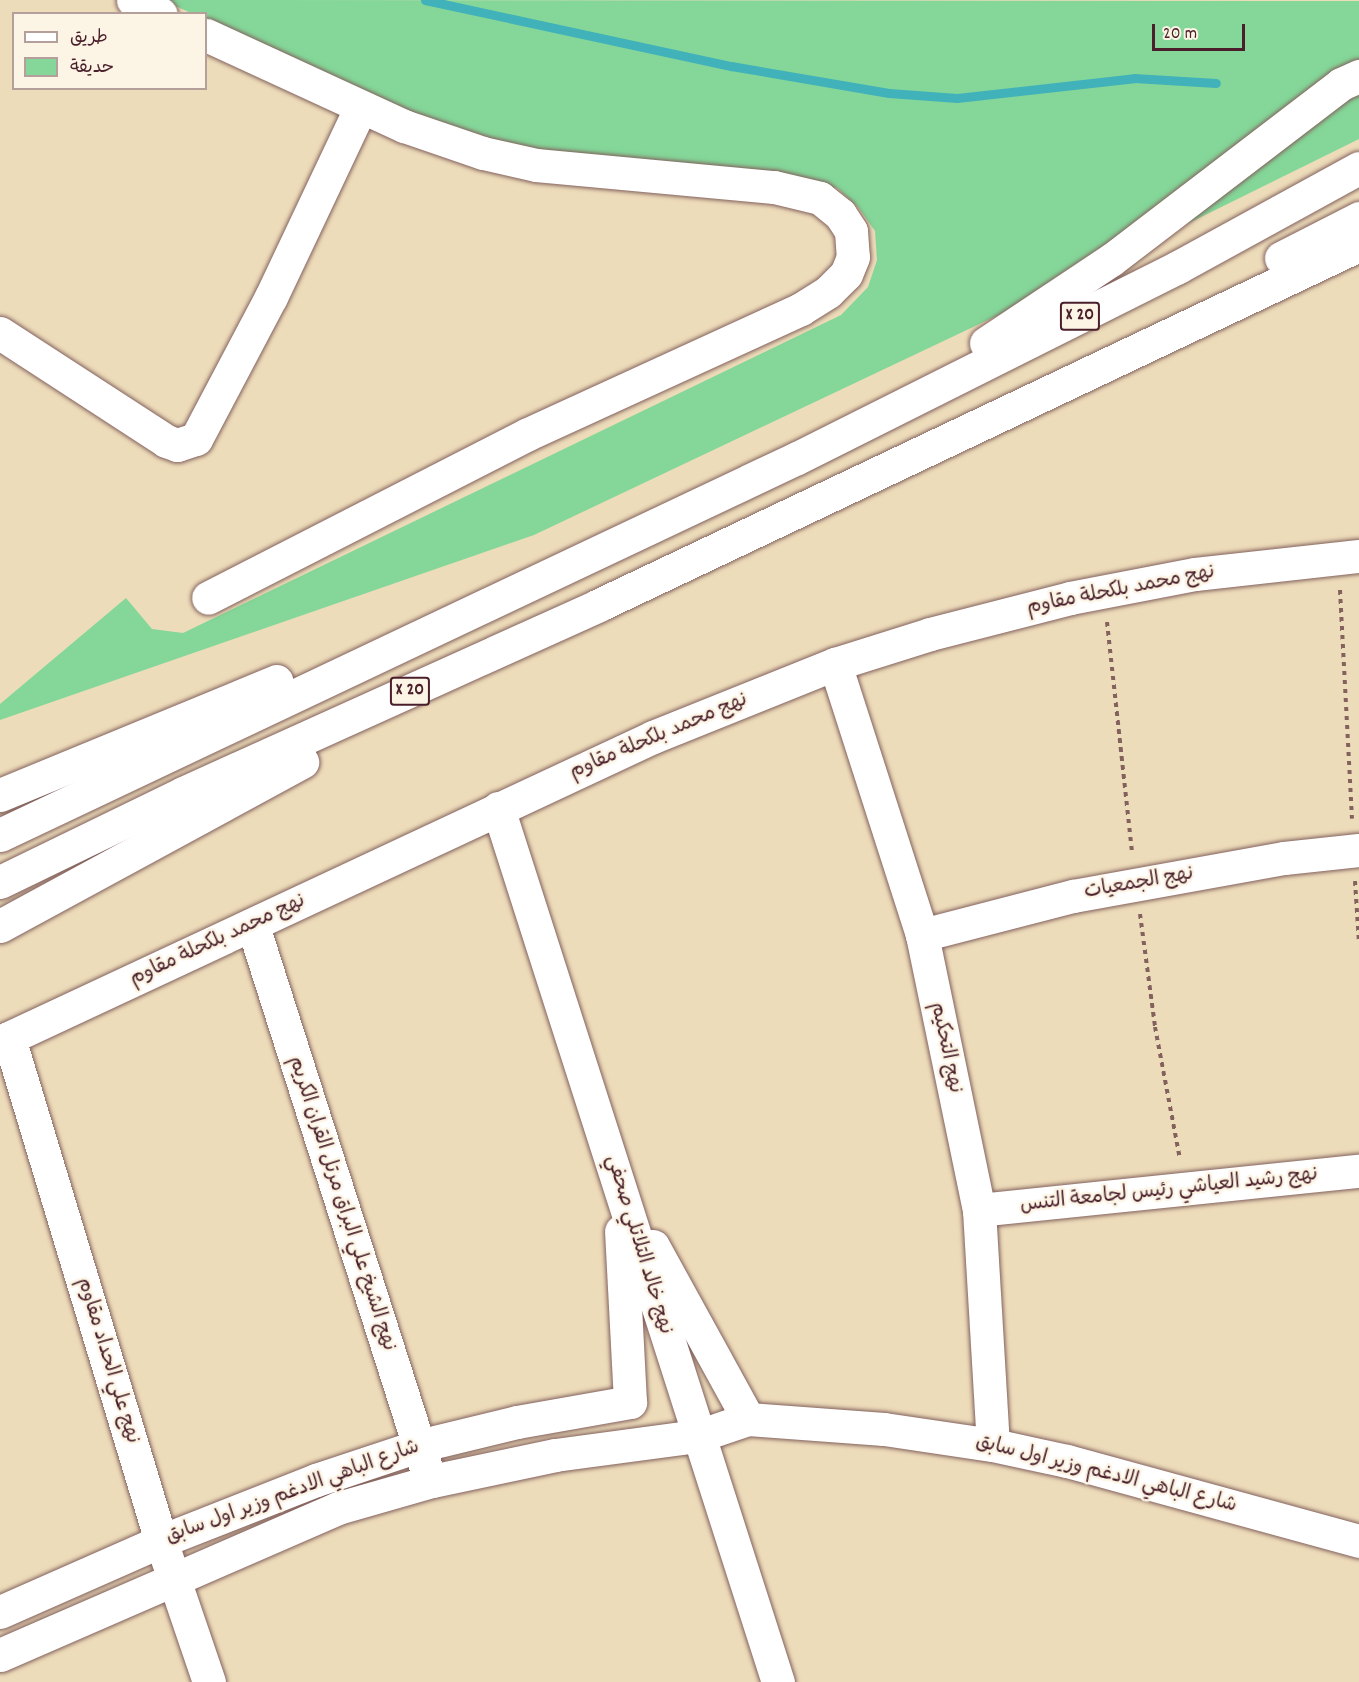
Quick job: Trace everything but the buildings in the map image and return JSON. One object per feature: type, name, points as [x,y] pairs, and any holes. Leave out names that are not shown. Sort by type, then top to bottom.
[{"type":"main road","points":[[133,0],[157,12]]},
{"type":"main road","points":[[207,35],[361,107],[440,140],[536,165],[774,187],[820,198],[840,214],[851,231],[853,257],[846,274],[828,292],[801,309],[526,435],[207,598]]},
{"type":"main road","points":[[797,458],[987,343],[1112,260],[1341,84],[1359,76]]},
{"type":"main road","points":[[0,333],[166,441],[177,445],[196,439],[271,297],[361,107]]},
{"type":"main road","name":"X 20","points":[[0,835],[797,458],[1178,267],[1359,168]]},
{"type":"main road","name":"X 20","points":[[820,500],[1359,218]]},
{"type":"main road","name":"X 20","points":[[0,882],[183,793],[599,605],[1359,245]]},
{"type":"main road","name":"نهج محمد بلكحلة مقاوم","points":[[4,1040],[253,926],[652,737],[835,664],[930,634],[1103,591],[1195,574],[1349,557]]},
{"type":"main road","points":[[0,795],[147,732],[582,560]]},
{"type":"main road","points":[[0,926],[189,821],[599,605]]},
{"type":"main road","name":"نهج التحكيم","points":[[835,664],[922,935],[979,1210],[993,1445]]},
{"type":"main road","name":"نهج خالد التلاتلي صحفي","points":[[498,808],[778,1682]]},
{"type":"main road","name":"نهج الجمعيات","points":[[922,935],[1073,896],[1284,858],[1356,850]]},
{"type":"main road","name":"نهج الشيخ علي البراق مرتل القران الكريم","points":[[253,926],[418,1446],[432,1481]]},
{"type":"main road","name":"نهج علي الحداد مقاوم","points":[[4,1040],[161,1541],[209,1682]]},
{"type":"main road","name":"نهج رشيد العياشي رئيس لجامعة التنس","points":[[979,1210],[1186,1192],[1359,1171]]},
{"type":"main road","points":[[618,1181],[748,1419]]},
{"type":"main road","name":"شارع الباهي الادغم وزير اول سابق","points":[[0,1612],[254,1503],[418,1446],[517,1422],[630,1402],[618,1181]]},
{"type":"main road","name":"شارع الباهي الادغم وزير اول سابق","points":[[0,1655],[301,1522],[432,1481],[555,1455],[698,1436],[748,1419],[884,1429],[993,1445],[1066,1461],[1359,1541]]},
{"type":"path","points":[[1349,557],[1359,943]]},
{"type":"path","points":[[1103,591],[1136,885],[1155,1028],[1186,1192]]},
{"type":"green space","points":[[162,0],[1359,1],[1359,139],[1102,266],[534,535],[0,720],[0,704],[126,598],[152,629],[183,633],[841,315],[868,287],[877,260],[875,231],[858,207],[837,188],[783,177],[624,166],[448,135],[207,20],[207,12],[189,12]]},
{"type":"waterway","points":[[425,0],[731,66],[889,93],[957,98],[1134,78],[1216,83]]}]
